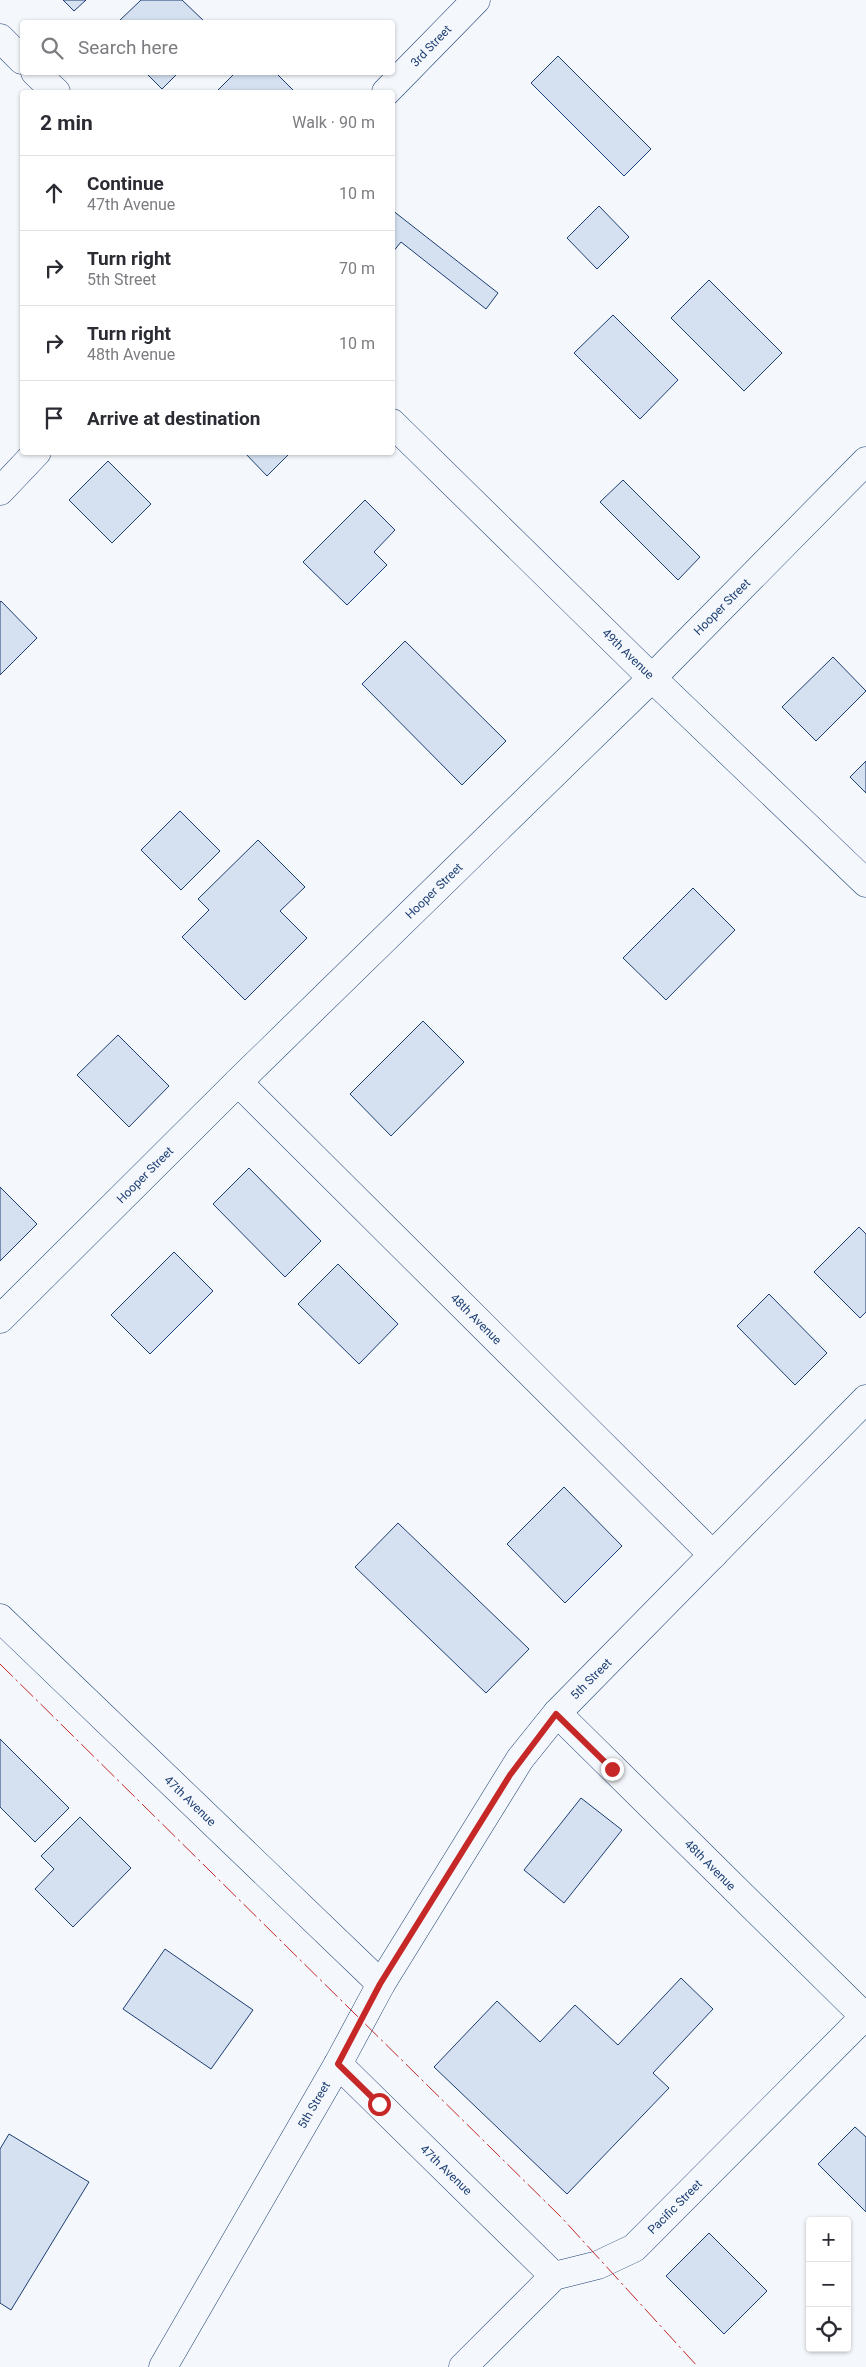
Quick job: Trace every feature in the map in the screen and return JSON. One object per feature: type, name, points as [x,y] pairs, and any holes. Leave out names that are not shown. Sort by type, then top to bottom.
[{"type":"street","name":"3rd Street","points":[[388,90],[476,0]]},
{"type":"street","points":[[0,38],[20,58]]},
{"type":"street","points":[[38,75],[54,90]]},
{"type":"street","name":"49th Avenue","points":[[395,426],[652,678],[866,883]]},
{"type":"street","points":[[0,491],[34,455]]},
{"type":"street","name":"Hooper Street","points":[[0,1319],[238,1082],[652,678],[866,461]]},
{"type":"street","name":"48th Avenue","points":[[238,1082],[713,1555]]},
{"type":"street","name":"5th Street","points":[[163,2367],[338,2064],[380,1984],[520,1759],[556,1714],[866,1399]]},
{"type":"street","name":"47th Avenue","points":[[0,1618],[380,1984]]},
{"type":"street","name":"48th Avenue","points":[[556,1714],[865,2016]]},
{"type":"street","name":"Pacific Street","points":[[554,2276],[598,2265],[634,2248],[865,2016]]},
{"type":"street","name":"47th Avenue","points":[[338,2064],[554,2276]]},
{"type":"street","points":[[463,2367],[554,2276]]},
{"type":"building","points":[[63,0],[86,0],[74,11]]},
{"type":"building","points":[[141,0],[182,0],[203,20],[120,20]]},
{"type":"building","points":[[558,56],[651,149],[624,176],[531,83]]},
{"type":"building","points":[[148,75],[176,75],[162,89]]},
{"type":"building","points":[[233,75],[278,75],[293,90],[218,90]]},
{"type":"building","points":[[599,206],[629,237],[597,269],[567,238]]},
{"type":"building","points":[[395,212],[498,293],[486,309],[401,242],[395,249]]},
{"type":"building","points":[[709,280],[782,353],[744,391],[671,318]]},
{"type":"building","points":[[613,315],[678,380],[640,419],[574,353]]},
{"type":"building","points":[[247,455],[288,455],[267,476]]},
{"type":"building","points":[[108,461],[151,504],[112,543],[69,500]]},
{"type":"building","points":[[623,480],[700,557],[678,580],[600,502]]},
{"type":"building","points":[[365,500],[395,530],[374,552],[387,565],[347,605],[303,562]]},
{"type":"building","points":[[0,602],[37,638],[0,675]]},
{"type":"building","points":[[405,641],[506,741],[462,785],[362,684]]},
{"type":"building","points":[[833,657],[866,691],[816,741],[782,707]]},
{"type":"building","points":[[866,761],[866,793],[850,777]]},
{"type":"building","points":[[180,811],[220,851],[181,890],[141,850]]},
{"type":"building","points":[[258,840],[305,887],[280,911],[307,938],[245,1000],[182,937],[209,910],[198,899]]},
{"type":"building","points":[[693,888],[735,930],[666,1000],[623,958]]},
{"type":"building","points":[[423,1021],[464,1062],[391,1136],[350,1094]]},
{"type":"building","points":[[118,1035],[169,1086],[129,1127],[77,1075]]},
{"type":"building","points":[[249,1168],[321,1241],[285,1277],[213,1204]]},
{"type":"building","points":[[0,1187],[37,1224],[0,1261]]},
{"type":"building","points":[[859,1227],[866,1234],[866,1312],[860,1318],[814,1272]]},
{"type":"building","points":[[174,1252],[213,1291],[150,1354],[111,1315]]},
{"type":"building","points":[[338,1264],[398,1324],[359,1364],[298,1304]]},
{"type":"building","points":[[769,1294],[827,1353],[795,1385],[737,1326]]},
{"type":"building","points":[[564,1487],[622,1546],[565,1603],[507,1544]]},
{"type":"building","points":[[398,1523],[529,1649],[486,1693],[355,1567]]},
{"type":"building","points":[[0,1739],[69,1808],[35,1842],[0,1807]]},
{"type":"building","points":[[581,1798],[622,1830],[564,1903],[524,1870]]},
{"type":"building","points":[[80,1817],[131,1868],[73,1927],[35,1889],[54,1869],[41,1856]]},
{"type":"building","points":[[165,1949],[253,2010],[211,2069],[123,2009]]},
{"type":"building","points":[[681,1978],[713,2009],[653,2073],[669,2088],[567,2194],[434,2067],[497,2001],[540,2042],[575,2005],[618,2045]]},
{"type":"building","points":[[855,2127],[866,2137],[866,2212],[818,2164]]},
{"type":"building","points":[[9,2134],[89,2182],[11,2310],[0,2303],[0,2149]]},
{"type":"building","points":[[709,2233],[767,2291],[724,2334],[666,2276]]},
{"type":"power","points":[[0,1664],[562,2218],[698,2367]]},
{"type":"route","points":[[379,2104],[338,2064],[380,1984],[520,1759],[556,1714],[612,1769]]}]
